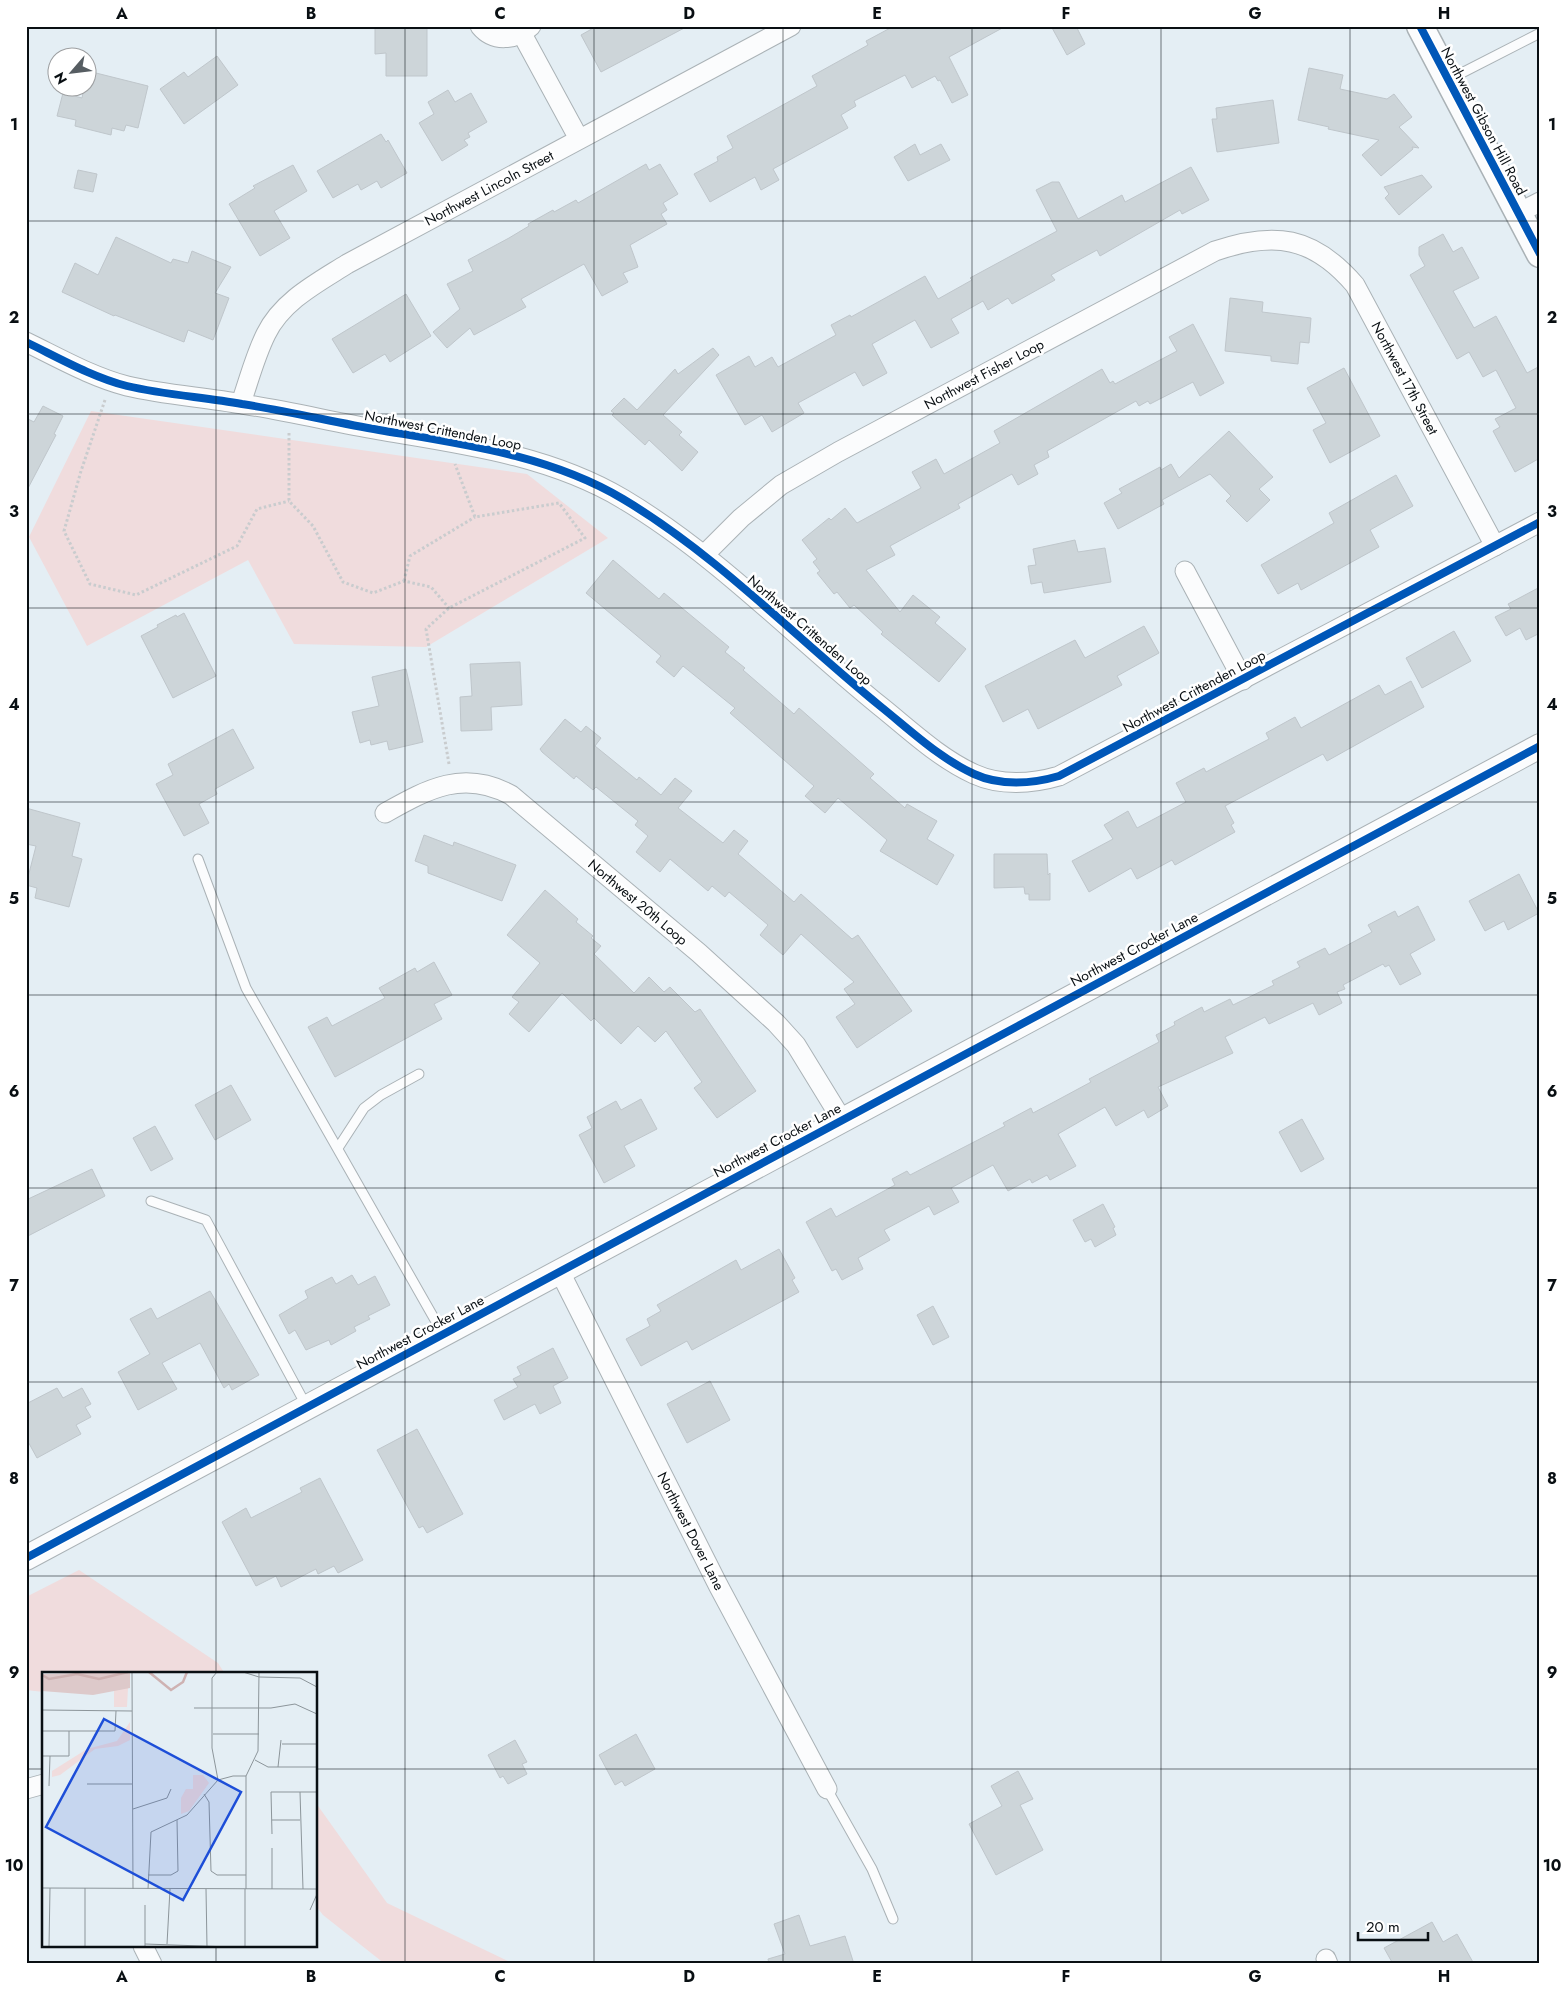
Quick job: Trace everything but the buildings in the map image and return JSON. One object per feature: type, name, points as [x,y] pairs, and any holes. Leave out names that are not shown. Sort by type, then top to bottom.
[{"type":"main road","name":"Northwest Gibson Hill Road","points":[[1420,26],[1448,80],[1529,207],[1540,254]]},
{"type":"street","points":[[480,26],[491,35],[502,38],[527,30],[579,139]]},
{"type":"street","name":"Northwest Lincoln Street","points":[[241,403],[257,354],[267,332],[281,312],[299,295],[347,264],[791,26]]},
{"type":"street","name":"Northwest Fisher Loop","points":[[704,555],[741,518],[781,485],[838,452],[1215,251],[1239,243],[1269,238],[1286,240]]},
{"type":"street","name":"Northwest 17th Street","points":[[1286,240],[1315,250],[1339,267],[1355,285],[1495,546]]},
{"type":"street","name":"Northwest Crittenden Loop","points":[[26,342],[112,381],[203,400],[241,403],[288,414],[456,443],[512,455],[577,476],[607,490],[660,521],[704,555],[776,618],[936,751],[975,775],[991,780],[1030,782],[1059,776],[1540,522]]},
{"type":"street","points":[[1185,570],[1243,680]]},
{"type":"street","name":"Northwest Crocker Lane","points":[[26,1558],[1540,746]]},
{"type":"street","name":"Northwest 20th Loop","points":[[385,813],[425,791],[452,784],[481,783],[496,787],[511,795],[699,953],[776,1023],[796,1045],[842,1120]]},
{"type":"street","name":"Northwest Dover Lane","points":[[560,1272],[718,1584],[827,1789]]},
{"type":"street","points":[[26,1789],[42,1785]]},
{"type":"street","points":[[144,1948],[152,1964]]},
{"type":"lane","points":[[1448,80],[1540,33]]},
{"type":"lane","points":[[198,859],[246,988],[444,1334]]},
{"type":"lane","points":[[338,1148],[364,1108],[419,1074]]},
{"type":"lane","points":[[151,1201],[206,1220],[307,1407]]},
{"type":"lane","points":[[827,1789],[872,1869],[893,1919]]},
{"type":"path","points":[[112,381],[81,471],[64,531],[90,584],[136,595],[237,546],[257,509],[289,501]]},
{"type":"path","points":[[288,414],[289,501],[313,526],[343,582],[374,593],[404,581],[432,587],[448,608]]},
{"type":"path","points":[[456,443],[455,463],[475,517]]},
{"type":"path","points":[[404,581],[410,556],[475,517],[559,503],[585,538],[448,608],[426,629],[452,784]]},
{"type":"shaded area","points":[[91,411],[527,474],[608,538],[426,647],[294,644],[248,560],[87,646],[29,537]]},
{"type":"shaded area","points":[[79,1570],[218,1663],[224,1672],[42,1672],[42,1692],[26,1690],[26,1597]]},
{"type":"shaded area","points":[[318,1806],[387,1903],[514,1964],[385,1964],[323,1915],[318,1909]]},
{"type":"cycle path","points":[[1420,26],[1540,254]]},
{"type":"cycle path","points":[[26,342],[88,372],[127,386],[259,407],[473,446],[535,462],[595,484],[658,521],[691,545],[755,598],[848,680],[937,752],[974,774],[994,781],[1027,782],[1059,776],[1540,522]]},
{"type":"cycle path","points":[[26,1558],[1540,746]]}]
